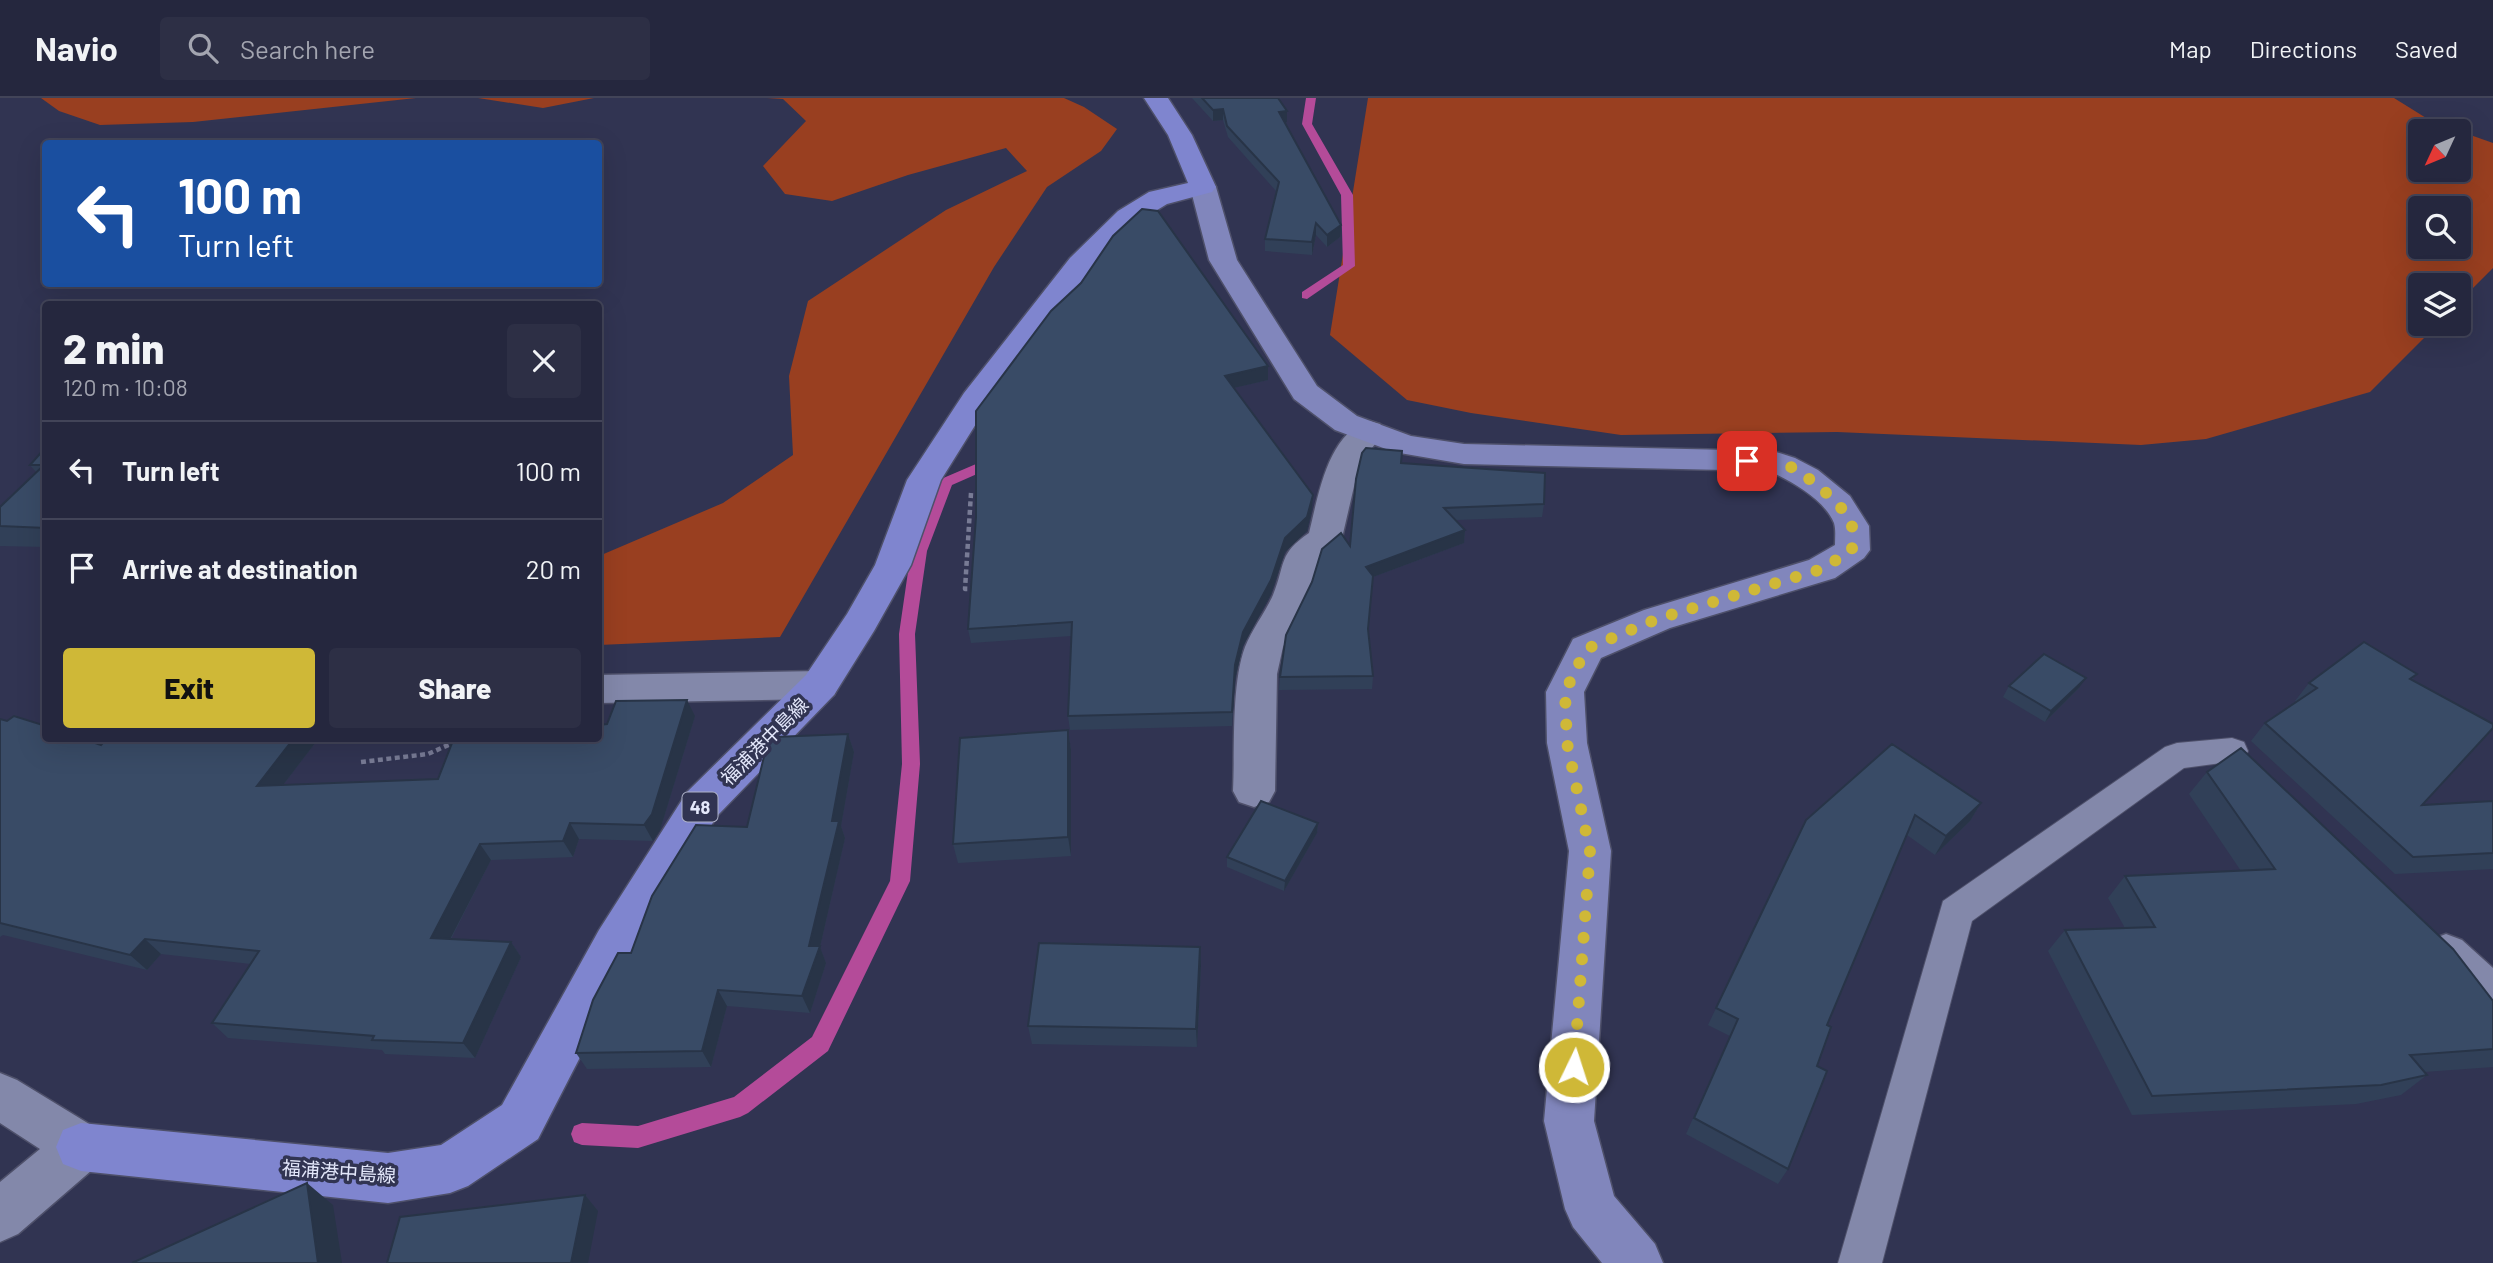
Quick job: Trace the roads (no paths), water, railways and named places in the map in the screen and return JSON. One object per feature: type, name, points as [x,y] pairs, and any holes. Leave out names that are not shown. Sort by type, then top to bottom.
[{"type":"main road","points":[[1156,98],[1181,135],[1203,187]]},
{"type":"main road","name":"福浦港中島線","points":[[81,1147],[388,1178],[450,1168],[520,1122],[615,944],[702,804],[820,685],[893,565],[924,480],[975,400],[1080,264],[1127,217],[1158,198],[1203,187]]},
{"type":"street","points":[[1203,187],[1223,260],[1305,392],[1346,423],[1405,445],[1464,454],[1773,461],[1790,466],[1812,481],[1833,500],[1852,524],[1852,550],[1822,569],[1657,619],[1586,649],[1565,692],[1567,743],[1590,851],[1569,1121],[1591,1209],[1636,1263]]},
{"type":"street","points":[[1254,791],[1258,674],[1264,647],[1290,594],[1303,554],[1325,538],[1343,463],[1369,431]]},
{"type":"street","points":[[602,689],[820,685]]},
{"type":"street","points":[[2423,931],[2493,998]]},
{"type":"street","points":[[0,1096],[81,1147],[0,1216]]},
{"type":"lane","points":[[1860,1263],[1956,912],[2177,756],[2247,765]]},
{"type":"waterway","points":[[1307,295],[1349,266],[1347,195],[1307,124],[1311,98]]},
{"type":"waterway","points":[[582,1134],[638,1137],[740,1106],[820,1044],[900,881],[911,764],[907,634],[919,551],[946,482],[997,460]]}]
